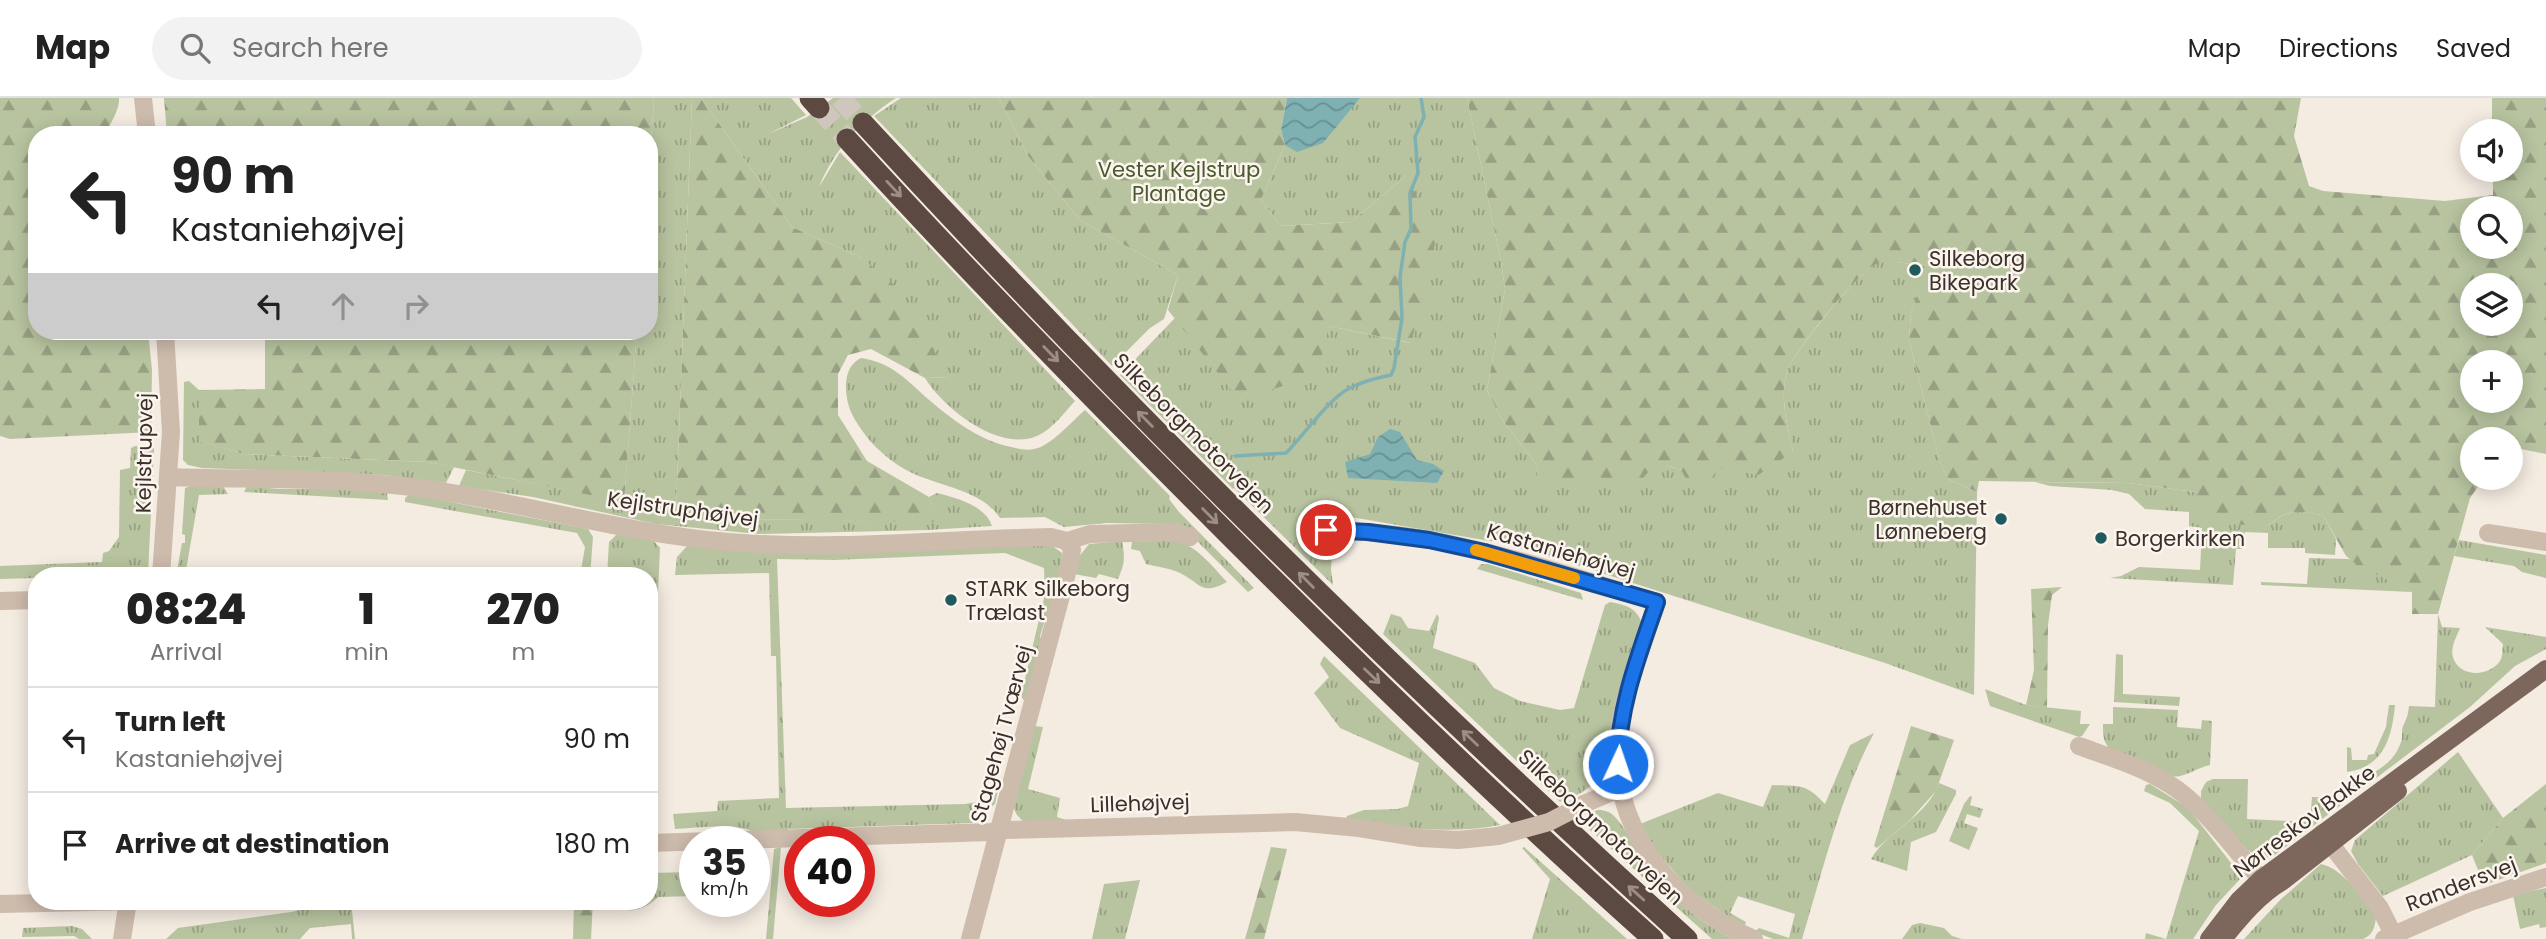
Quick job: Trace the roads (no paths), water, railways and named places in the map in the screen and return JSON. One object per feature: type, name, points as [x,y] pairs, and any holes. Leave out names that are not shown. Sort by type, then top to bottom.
[{"type":"highway","name":"Silkeborgmotorvejen","points":[[863,123],[1032,303],[1253,528],[1512,778],[1687,939]]},
{"type":"highway","points":[[847,139],[1099,404],[1302,607],[1500,798],[1653,939]]},
{"type":"main road","name":"Nørreskov Bakke","points":[[2209,939],[2239,900],[2327,838],[2546,669]]},
{"type":"main road","name":"Nørreskov Bakke","points":[[2223,939],[2265,884]]},
{"type":"street","points":[[143,98],[145,126]]},
{"type":"street","name":"Kejlstrupvej","points":[[162,567],[171,432],[166,340]]},
{"type":"street","name":"Kejlstruphøjvej","points":[[169,477],[376,484],[432,490],[672,535],[729,542],[811,546],[1051,537],[1067,541],[1090,534],[1176,532],[1190,537]]},
{"type":"street","name":"Kastaniehøjvej","points":[[1307,529],[1368,532],[1429,540],[1484,552],[1657,602],[1618,740],[1621,788]]},
{"type":"street","points":[[1326,530],[1326,553]]},
{"type":"street","points":[[2488,533],[2546,542]]},
{"type":"street","name":"Stagehøj Tværvej","points":[[970,939],[1070,562],[1072,550],[1067,541]]},
{"type":"street","points":[[0,601],[28,600]]},
{"type":"street","points":[[2079,746],[2146,772],[2177,790],[2203,813],[2265,884]]},
{"type":"street","points":[[1621,788],[1631,822],[1642,844],[1670,882],[1696,906],[1754,939]]},
{"type":"street","name":"Lillehøjvej","points":[[658,843],[1295,822],[1458,840],[1498,836],[1549,821],[1621,788]]},
{"type":"street","name":"Randersvej","points":[[2327,838],[2380,908],[2389,937],[2470,902],[2546,877]]},
{"type":"street","points":[[0,904],[28,904]]},
{"type":"street","points":[[122,939],[127,910]]},
{"type":"water","points":[[1287,98],[1360,98],[1323,143],[1297,152],[1285,145],[1281,129]]},
{"type":"water","points":[[1390,429],[1400,432],[1417,460],[1433,464],[1444,471],[1437,483],[1348,478],[1345,462],[1370,454],[1378,437]]},
{"type":"waterway","points":[[1235,456],[1286,453],[1324,409],[1341,394],[1363,382],[1391,375],[1402,318],[1400,277],[1405,242],[1411,229],[1410,193],[1418,173],[1415,137],[1424,117],[1421,98]]},
{"type":"tunnel","points":[[840,98],[863,123]]},
{"type":"tunnel","points":[[819,108],[847,139]]},
{"type":"place","name":"Silkeborg Bikepark","points":[[1915,270]]},
{"type":"place","name":"Børnehuset Lønneberg","points":[[2001,519]]},
{"type":"place","name":"Borgerkirken","points":[[2101,538]]},
{"type":"place","name":"STARK Silkeborg Trælast","points":[[951,600]]},
{"type":"park label","name":"Vester Kejlstrup Plantage","points":[[1179,181]]}]
